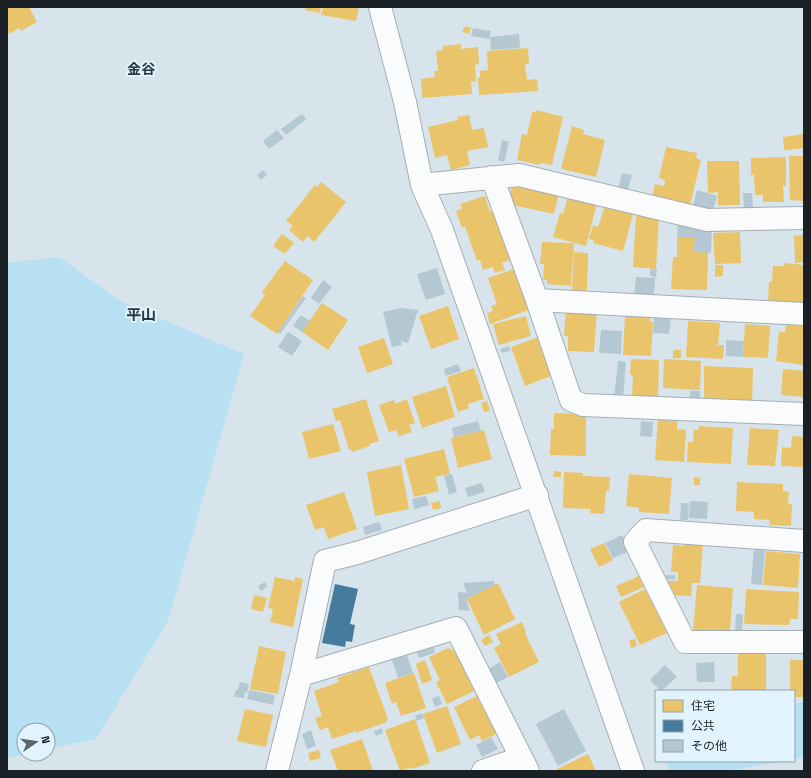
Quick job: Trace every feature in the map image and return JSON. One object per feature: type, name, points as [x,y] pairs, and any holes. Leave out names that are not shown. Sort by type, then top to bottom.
[{"type":"street","points":[[380,7],[405,102],[422,185],[442,230],[633,771]]},
{"type":"street","points":[[422,185],[519,175],[707,220],[804,218]]},
{"type":"street","points":[[492,177],[537,300],[571,400],[583,405],[804,414]]},
{"type":"street","points":[[537,300],[804,314]]},
{"type":"street","points":[[277,771],[301,675],[324,561],[357,553],[536,495]]},
{"type":"street","points":[[804,541],[646,530],[636,542],[685,642],[804,642]]},
{"type":"street","points":[[301,675],[456,628],[525,764],[483,771]]},
{"type":"shaded area","points":[[59,257],[122,302],[244,354],[168,621],[96,739],[56,747],[56,722],[16,722],[16,756],[7,758],[7,263]]},
{"type":"shaded area","points":[[804,702],[804,757],[795,759],[795,704]]},
{"type":"shaded area","points":[[664,762],[778,762],[728,771],[671,771]]},
{"type":"building: 住宅","points":[[7,7],[29,7],[37,22],[21,31],[19,28],[9,34],[8,31],[7,32]]},
{"type":"building: 住宅","points":[[305,7],[321,7],[320,13],[305,10]]},
{"type":"building: 住宅","points":[[323,7],[359,7],[356,21],[321,15]]},
{"type":"building: 住宅","points":[[465,26],[471,28],[469,34],[462,32]]},
{"type":"building: 住宅","points":[[461,44],[461,49],[478,47],[479,64],[475,65],[476,81],[471,82],[472,94],[422,98],[421,79],[435,77],[434,71],[438,71],[436,51],[443,50],[443,46]]},
{"type":"building: 住宅","points":[[528,48],[529,64],[525,64],[527,80],[537,79],[538,91],[479,95],[478,78],[480,78],[480,71],[488,70],[487,51]]},
{"type":"building: 住宅","points":[[537,110],[563,117],[552,165],[541,163],[540,165],[517,160],[522,134],[527,135],[532,112],[536,112]]},
{"type":"building: 住宅","points":[[469,115],[472,130],[484,128],[488,147],[467,151],[470,165],[451,170],[447,155],[435,158],[428,127],[458,120],[457,117]]},
{"type":"building: 住宅","points":[[572,126],[584,130],[583,134],[605,140],[596,177],[561,169]]},
{"type":"building: 住宅","points":[[804,134],[804,148],[784,150],[783,137]]},
{"type":"building: 住宅","points":[[666,147],[697,153],[696,158],[701,160],[690,205],[652,197],[655,184],[664,186],[665,180],[659,178]]},
{"type":"building: 住宅","points":[[789,156],[804,156],[804,201],[790,200]]},
{"type":"building: 住宅","points":[[786,157],[786,186],[783,186],[784,202],[763,202],[763,195],[755,195],[754,175],[751,175],[751,158]]},
{"type":"building: 住宅","points":[[707,161],[739,161],[740,205],[718,205],[718,192],[708,193]]},
{"type":"building: 住宅","points":[[321,182],[346,202],[314,242],[308,236],[303,242],[289,230],[293,226],[286,221],[315,185],[317,187]]},
{"type":"building: 住宅","points":[[513,184],[559,193],[554,214],[512,205],[509,196]]},
{"type":"building: 住宅","points":[[569,193],[597,203],[586,246],[553,237],[560,213],[563,214]]},
{"type":"building: 住宅","points":[[485,196],[490,212],[495,210],[512,259],[502,263],[505,270],[495,273],[493,267],[483,270],[480,260],[477,261],[465,226],[462,228],[456,211],[462,209],[460,204]]},
{"type":"building: 住宅","points":[[605,206],[634,211],[623,251],[593,243],[594,240],[589,239],[593,225],[598,227]]},
{"type":"building: 住宅","points":[[636,216],[659,217],[656,269],[633,267]]},
{"type":"building: 住宅","points":[[740,232],[741,263],[715,264],[713,233]]},
{"type":"building: 住宅","points":[[282,234],[294,243],[285,254],[273,246]]},
{"type":"building: 住宅","points":[[804,235],[804,262],[795,263],[794,236]]},
{"type":"building: 住宅","points":[[677,237],[695,237],[694,252],[708,252],[707,290],[671,289],[673,257],[677,257]]},
{"type":"building: 住宅","points":[[542,242],[574,243],[571,286],[547,284],[547,280],[543,280],[544,264],[540,264]]},
{"type":"building: 住宅","points":[[574,252],[588,253],[587,291],[572,290]]},
{"type":"building: 住宅","points":[[285,261],[313,280],[277,334],[250,316],[265,295],[262,292]]},
{"type":"building: 住宅","points":[[784,263],[804,265],[804,304],[768,301],[769,282],[772,282],[773,266],[784,266]]},
{"type":"building: 住宅","points":[[715,265],[723,265],[723,276],[715,277]]},
{"type":"building: 住宅","points":[[514,269],[529,310],[490,324],[487,313],[493,311],[491,306],[497,304],[488,278]]},
{"type":"building: 住宅","points":[[322,303],[348,320],[328,350],[302,332]]},
{"type":"building: 住宅","points":[[448,306],[459,339],[431,349],[419,316]]},
{"type":"building: 住宅","points":[[566,309],[597,311],[594,352],[568,351],[568,336],[564,336]]},
{"type":"building: 住宅","points":[[625,315],[650,316],[650,321],[653,322],[651,356],[623,355]]},
{"type":"building: 住宅","points":[[526,316],[531,336],[499,345],[493,324]]},
{"type":"building: 住宅","points":[[688,321],[720,323],[718,345],[724,345],[723,359],[686,357]]},
{"type":"building: 住宅","points":[[745,324],[770,326],[768,358],[743,357]]},
{"type":"building: 住宅","points":[[786,324],[804,326],[804,365],[776,361],[779,332],[785,332]]},
{"type":"building: 住宅","points":[[539,337],[542,344],[540,345],[551,376],[525,386],[511,347]]},
{"type":"building: 住宅","points":[[384,338],[393,364],[367,373],[358,347]]},
{"type":"building: 住宅","points":[[673,350],[681,350],[681,358],[673,358]]},
{"type":"building: 住宅","points":[[631,359],[659,360],[658,399],[632,398],[633,375],[630,375]]},
{"type":"building: 住宅","points":[[664,359],[701,361],[700,390],[663,388]]},
{"type":"building: 住宅","points":[[704,366],[753,368],[752,405],[704,403]]},
{"type":"building: 住宅","points":[[474,368],[484,399],[468,404],[469,408],[458,412],[447,377]]},
{"type":"building: 住宅","points":[[783,369],[804,371],[804,397],[781,395]]},
{"type":"building: 住宅","points":[[446,386],[455,417],[422,428],[412,397]]},
{"type":"building: 住宅","points":[[366,399],[379,441],[369,444],[370,446],[352,452],[351,449],[349,450],[340,420],[336,421],[332,409]]},
{"type":"building: 住宅","points":[[407,399],[415,423],[409,425],[412,432],[399,436],[396,430],[389,432],[379,405],[394,400],[395,404]]},
{"type":"building: 住宅","points":[[487,401],[490,411],[484,412],[481,403]]},
{"type":"building: 住宅","points":[[554,413],[579,414],[580,416],[586,416],[586,456],[550,455],[551,429],[554,429]]},
{"type":"building: 住宅","points":[[658,420],[677,421],[677,429],[686,430],[684,462],[655,460]]},
{"type":"building: 住宅","points":[[333,424],[341,451],[309,459],[302,432]]},
{"type":"building: 住宅","points":[[699,426],[733,428],[731,464],[687,462],[688,442],[693,442],[694,430],[699,430]]},
{"type":"building: 住宅","points":[[750,428],[779,430],[775,466],[747,465]]},
{"type":"building: 住宅","points":[[484,430],[492,459],[458,468],[451,438]]},
{"type":"building: 住宅","points":[[792,436],[804,437],[804,467],[781,466],[782,447],[791,448]]},
{"type":"building: 住宅","points":[[444,449],[450,474],[435,477],[439,491],[414,497],[404,459]]},
{"type":"building: 住宅","points":[[401,465],[409,509],[375,516],[367,472]]},
{"type":"building: 住宅","points":[[554,471],[561,472],[561,477],[553,477]]},
{"type":"building: 住宅","points":[[564,472],[583,473],[583,476],[610,477],[609,491],[606,491],[604,514],[590,513],[591,509],[563,508]]},
{"type":"building: 住宅","points":[[629,474],[672,478],[669,514],[639,512],[639,508],[626,506]]},
{"type":"building: 住宅","points":[[694,477],[700,478],[700,485],[694,485]]},
{"type":"building: 住宅","points":[[737,482],[783,484],[783,491],[789,492],[788,504],[792,504],[791,526],[769,525],[770,520],[754,519],[754,512],[736,511]]},
{"type":"building: 住宅","points":[[344,492],[357,529],[328,539],[324,527],[315,530],[306,505]]},
{"type":"building: 住宅","points":[[440,501],[441,508],[433,510],[431,503]]},
{"type":"building: 住宅","points":[[685,542],[703,543],[700,583],[692,583],[691,596],[672,595],[665,581],[678,581],[678,572],[671,572],[673,545],[684,546]]},
{"type":"building: 住宅","points":[[604,543],[613,560],[599,567],[590,549]]},
{"type":"building: 住宅","points":[[766,551],[800,554],[798,588],[763,585]]},
{"type":"building: 住宅","points":[[639,576],[644,587],[621,597],[616,586]]},
{"type":"building: 住宅","points":[[275,577],[295,581],[295,577],[303,579],[293,627],[270,622],[273,609],[268,608]]},
{"type":"building: 住宅","points":[[498,583],[515,619],[484,635],[467,599]]},
{"type":"building: 住宅","points":[[697,585],[733,588],[730,631],[693,631]]},
{"type":"building: 住宅","points":[[645,589],[651,600],[653,599],[669,632],[640,645],[619,602]]},
{"type":"building: 住宅","points":[[746,589],[799,592],[798,619],[790,619],[789,625],[744,624]]},
{"type":"building: 住宅","points":[[254,595],[267,598],[263,612],[251,609]]},
{"type":"building: 住宅","points":[[522,622],[526,632],[525,633],[539,662],[509,677],[494,648],[501,644],[496,634]]},
{"type":"building: 住宅","points":[[489,635],[493,642],[485,646],[481,640]]},
{"type":"building: 住宅","points":[[635,639],[637,646],[631,648],[629,640]]},
{"type":"building: 住宅","points":[[259,646],[286,652],[278,694],[250,689]]},
{"type":"building: 住宅","points":[[448,648],[455,651],[474,691],[447,704],[436,682],[440,680],[429,657]]},
{"type":"building: 住宅","points":[[738,653],[766,653],[766,690],[731,690],[732,676],[738,676]]},
{"type":"building: 住宅","points":[[425,660],[432,680],[422,684],[416,664]]},
{"type":"building: 住宅","points":[[790,660],[804,660],[804,697],[795,697],[795,690],[790,690]]},
{"type":"building: 住宅","points":[[369,667],[388,719],[386,720],[387,722],[356,733],[356,731],[332,739],[328,727],[320,730],[315,718],[322,716],[314,691],[339,682],[337,678]]},
{"type":"building: 住宅","points":[[414,673],[426,708],[401,716],[396,702],[392,704],[385,683]]},
{"type":"building: 住宅","points":[[477,696],[496,734],[482,741],[479,735],[470,740],[454,707]]},
{"type":"building: 住宅","points":[[447,706],[461,744],[437,753],[423,714]]},
{"type":"building: 住宅","points":[[245,709],[273,715],[266,747],[237,741]]},
{"type":"building: 住宅","points":[[415,719],[430,763],[400,771],[385,730]]},
{"type":"building: 住宅","points":[[362,739],[373,771],[338,771],[330,750]]},
{"type":"building: 住宅","points":[[319,750],[321,758],[310,761],[308,753]]},
{"type":"building: 住宅","points":[[588,754],[596,771],[558,771],[557,769]]},
{"type":"building: 公共","points":[[335,584],[358,589],[350,624],[355,625],[352,642],[346,641],[345,647],[322,643]]},
{"type":"building: その他","points":[[473,28],[491,31],[489,39],[471,36]]},
{"type":"building: その他","points":[[519,34],[520,48],[491,50],[490,37]]},
{"type":"building: その他","points":[[302,114],[306,119],[286,135],[281,129]]},
{"type":"building: その他","points":[[277,130],[284,138],[269,149],[263,141]]},
{"type":"building: その他","points":[[502,140],[509,142],[504,162],[498,161]]},
{"type":"building: その他","points":[[263,170],[267,175],[261,180],[257,175]]},
{"type":"building: その他","points":[[622,173],[632,175],[627,192],[618,190]]},
{"type":"building: その他","points":[[697,190],[717,196],[713,211],[693,205]]},
{"type":"building: その他","points":[[743,193],[752,193],[753,209],[744,210]]},
{"type":"building: その他","points":[[678,223],[712,228],[711,253],[694,252],[695,237],[677,237]]},
{"type":"building: その他","points":[[437,268],[445,294],[426,300],[417,274]]},
{"type":"building: その他","points":[[650,269],[657,269],[656,277],[650,276]]},
{"type":"building: その他","points":[[636,277],[655,278],[654,295],[634,294]]},
{"type":"building: その他","points":[[323,280],[332,287],[319,304],[311,298]]},
{"type":"building: その他","points":[[303,296],[306,298],[280,334],[278,332]]},
{"type":"building: その他","points":[[401,308],[418,310],[408,343],[401,341],[402,345],[392,347],[383,312]]},
{"type":"building: その他","points":[[301,315],[310,321],[302,332],[293,326]]},
{"type":"building: その他","points":[[654,315],[671,316],[669,334],[653,333]]},
{"type":"building: その他","points":[[601,330],[622,331],[621,354],[599,353]]},
{"type":"building: その他","points":[[288,332],[302,341],[292,356],[278,347]]},
{"type":"building: その他","points":[[726,340],[744,341],[743,357],[726,356]]},
{"type":"building: その他","points":[[509,346],[510,351],[502,353],[500,349]]},
{"type":"building: その他","points":[[618,361],[626,362],[623,398],[614,398]]},
{"type":"building: その他","points":[[458,364],[461,371],[446,376],[444,369]]},
{"type":"building: その他","points":[[690,391],[700,391],[700,403],[690,402]]},
{"type":"building: その他","points":[[478,421],[481,431],[454,437],[452,428]]},
{"type":"building: その他","points":[[641,421],[653,422],[652,437],[640,436]]},
{"type":"building: その他","points":[[452,474],[457,492],[449,495],[444,476]]},
{"type":"building: その他","points":[[482,483],[485,492],[468,497],[465,488]]},
{"type":"building: その他","points":[[426,496],[429,505],[414,509],[412,499]]},
{"type":"building: その他","points":[[690,501],[708,502],[707,519],[689,518]]},
{"type":"building: その他","points":[[681,503],[689,503],[688,520],[680,520]]},
{"type":"building: その他","points":[[379,522],[382,530],[365,535],[363,527]]},
{"type":"building: その他","points":[[622,535],[630,551],[613,558],[605,543]]},
{"type":"building: その他","points":[[754,547],[765,548],[762,585],[751,584]]},
{"type":"building: その他","points":[[666,575],[675,575],[675,580],[665,579]]},
{"type":"building: その他","points":[[494,581],[495,585],[467,599],[469,611],[459,610],[458,592],[467,593],[463,583]]},
{"type":"building: その他","points":[[265,582],[267,587],[261,591],[258,586]]},
{"type":"building: その他","points":[[736,614],[743,614],[742,632],[735,631]]},
{"type":"building: その他","points":[[433,645],[435,653],[419,658],[416,651]]},
{"type":"building: その他","points":[[407,655],[413,673],[398,678],[392,660]]},
{"type":"building: その他","points":[[500,662],[508,677],[496,683],[488,669]]},
{"type":"building: その他","points":[[714,662],[715,682],[697,682],[696,663]]},
{"type":"building: その他","points":[[665,665],[677,677],[662,690],[660,690],[650,680]]},
{"type":"building: その他","points":[[240,682],[249,684],[244,698],[234,697]]},
{"type":"building: その他","points":[[249,690],[275,695],[273,705],[247,699]]},
{"type":"building: その他","points":[[439,696],[442,704],[435,707],[432,699]]},
{"type":"building: その他","points":[[564,709],[586,751],[558,766],[536,724]]},
{"type":"building: その他","points":[[422,713],[424,718],[416,721],[415,716]]},
{"type":"building: その他","points":[[382,728],[383,733],[376,736],[374,731]]},
{"type":"building: その他","points":[[311,730],[316,746],[307,749],[302,734]]},
{"type":"building: その他","points":[[491,737],[498,749],[482,757],[476,745]]},
{"type":"district","name":"金谷","points":[[141,69]]},
{"type":"district","name":"平山","points":[[141,315]]}]
